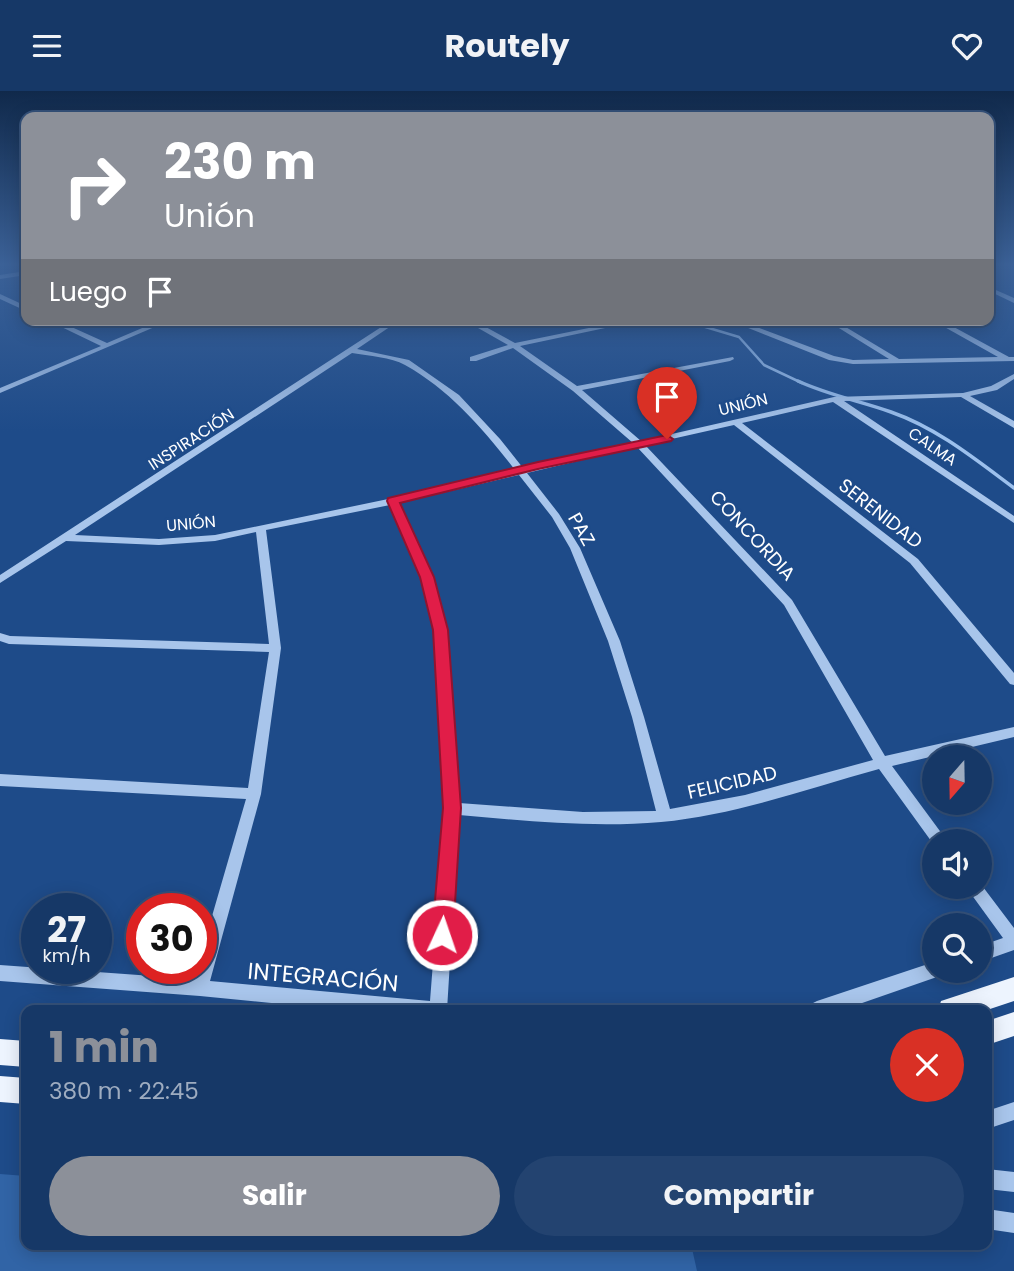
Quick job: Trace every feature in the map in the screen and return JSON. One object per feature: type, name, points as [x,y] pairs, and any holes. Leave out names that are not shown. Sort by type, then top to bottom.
[{"type":"main road","points":[[965,1005],[1014,989]]},
{"type":"main road","points":[[992,1031],[1014,1024]]},
{"type":"main road","points":[[0,1052],[21,1054]]},
{"type":"main road","points":[[0,1089],[21,1091]]},
{"type":"street","points":[[63,326],[106,345]]},
{"type":"street","points":[[0,391],[153,326]]},
{"type":"street","name":"INSPIRACIÓN","points":[[0,580],[388,326]]},
{"type":"street","name":"CONCORDIA","points":[[478,326],[514,345],[576,389],[639,445],[788,603],[882,763],[930,829]]},
{"type":"street","points":[[472,359],[514,345],[610,326]]},
{"type":"street","points":[[748,326],[832,358],[853,362],[1010,359]]},
{"type":"street","points":[[839,326],[897,361]]},
{"type":"street","points":[[947,326],[1010,359]]},
{"type":"street","name":"PAZ","points":[[351,350],[406,362],[456,397],[556,516],[575,548],[614,641],[665,815]]},
{"type":"street","points":[[576,389],[730,359]]},
{"type":"street","name":"UNIÓN","points":[[65,538],[159,542],[215,538],[393,501],[834,399],[964,395],[994,388],[1014,376]]},
{"type":"street","points":[[0,380],[12,386]]},
{"type":"street","points":[[964,395],[1014,425]]},
{"type":"street","name":"CALMA","points":[[834,399],[1014,520]]},
{"type":"street","name":"SERENIDAD","points":[[736,422],[914,561],[1014,681]]},
{"type":"street","points":[[393,501],[427,577],[440,630],[452,808],[438,1005]]},
{"type":"street","points":[[200,988],[254,794],[275,648],[261,530]]},
{"type":"street","points":[[0,637],[9,640],[275,648]]},
{"type":"street","name":"FELICIDAD","points":[[452,808],[548,818],[612,819],[665,815],[772,793],[882,763],[1014,732]]},
{"type":"street","points":[[0,780],[254,794]]},
{"type":"street","points":[[983,899],[1014,941],[992,949]]},
{"type":"street","name":"INTEGRACIÓN","points":[[0,973],[379,1005]]},
{"type":"street","points":[[832,1005],[922,974]]},
{"type":"street","points":[[992,1118],[1014,1111]]},
{"type":"street","points":[[992,1180],[1014,1182]]},
{"type":"street","points":[[992,1220],[1014,1223]]},
{"type":"shaded area","points":[[0,1174],[21,1176],[21,1250],[692,1250],[697,1271],[0,1271]]},
{"type":"waterway","points":[[702,326],[739,337],[764,365],[802,383]]},
{"type":"waterway","points":[[798,381],[908,419],[955,445],[1014,488]]},
{"type":"route","points":[[442,935],[452,808],[440,630],[427,577],[393,501],[538,465],[667,439]]}]
